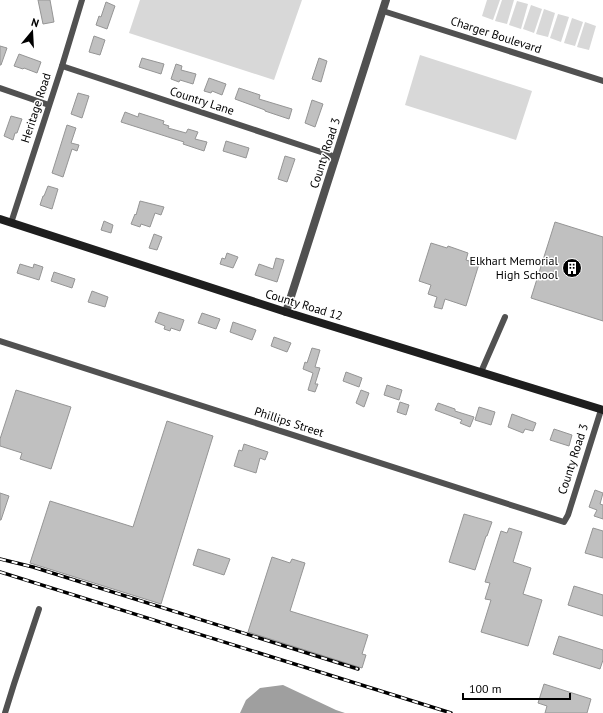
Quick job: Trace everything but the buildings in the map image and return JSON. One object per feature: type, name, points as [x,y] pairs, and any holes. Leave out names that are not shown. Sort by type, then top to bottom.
[{"type":"main road","name":"County Road 12","points":[[0,219],[286,312],[602,410]]},
{"type":"street","name":"Heritage Road","points":[[11,223],[82,0]]},
{"type":"street","name":"County Road 3","points":[[286,312],[386,0]]},
{"type":"street","name":"Charger Boulevard","points":[[383,11],[603,81]]},
{"type":"street","name":"Country Lane","points":[[62,66],[336,157]]},
{"type":"street","points":[[0,88],[49,105]]},
{"type":"street","points":[[481,372],[505,317]]},
{"type":"street","name":"Phillips Street","points":[[0,341],[564,522],[568,515]]},
{"type":"street","name":"County Road 3","points":[[568,515],[602,410]]},
{"type":"street","points":[[5,713],[39,609]]},
{"type":"shaded area","points":[[140,0],[302,0],[274,80],[129,33]]},
{"type":"shaded area","points":[[487,0],[500,0],[493,20],[482,16]]},
{"type":"shaded area","points":[[502,0],[514,0],[507,24],[495,21]]},
{"type":"shaded area","points":[[517,1],[528,4],[521,29],[509,25]]},
{"type":"shaded area","points":[[531,5],[542,9],[534,33],[523,29]]},
{"type":"shaded area","points":[[544,9],[555,13],[548,37],[536,34]]},
{"type":"shaded area","points":[[558,14],[569,17],[561,42],[550,38]]},
{"type":"shaded area","points":[[572,18],[583,22],[575,46],[564,43]]},
{"type":"shaded area","points":[[585,22],[596,26],[589,50],[577,47]]},
{"type":"shaded area","points":[[420,55],[532,91],[516,140],[405,105]]},
{"type":"shaded area","points":[[283,685],[345,713],[240,713],[246,700],[260,688]]},
{"type":"railway","points":[[0,559],[33,567],[358,669]]},
{"type":"railway","points":[[0,572],[451,713]]},
{"type":"place","name":"Elkhart Memorial High School","points":[[572,268]]}]
